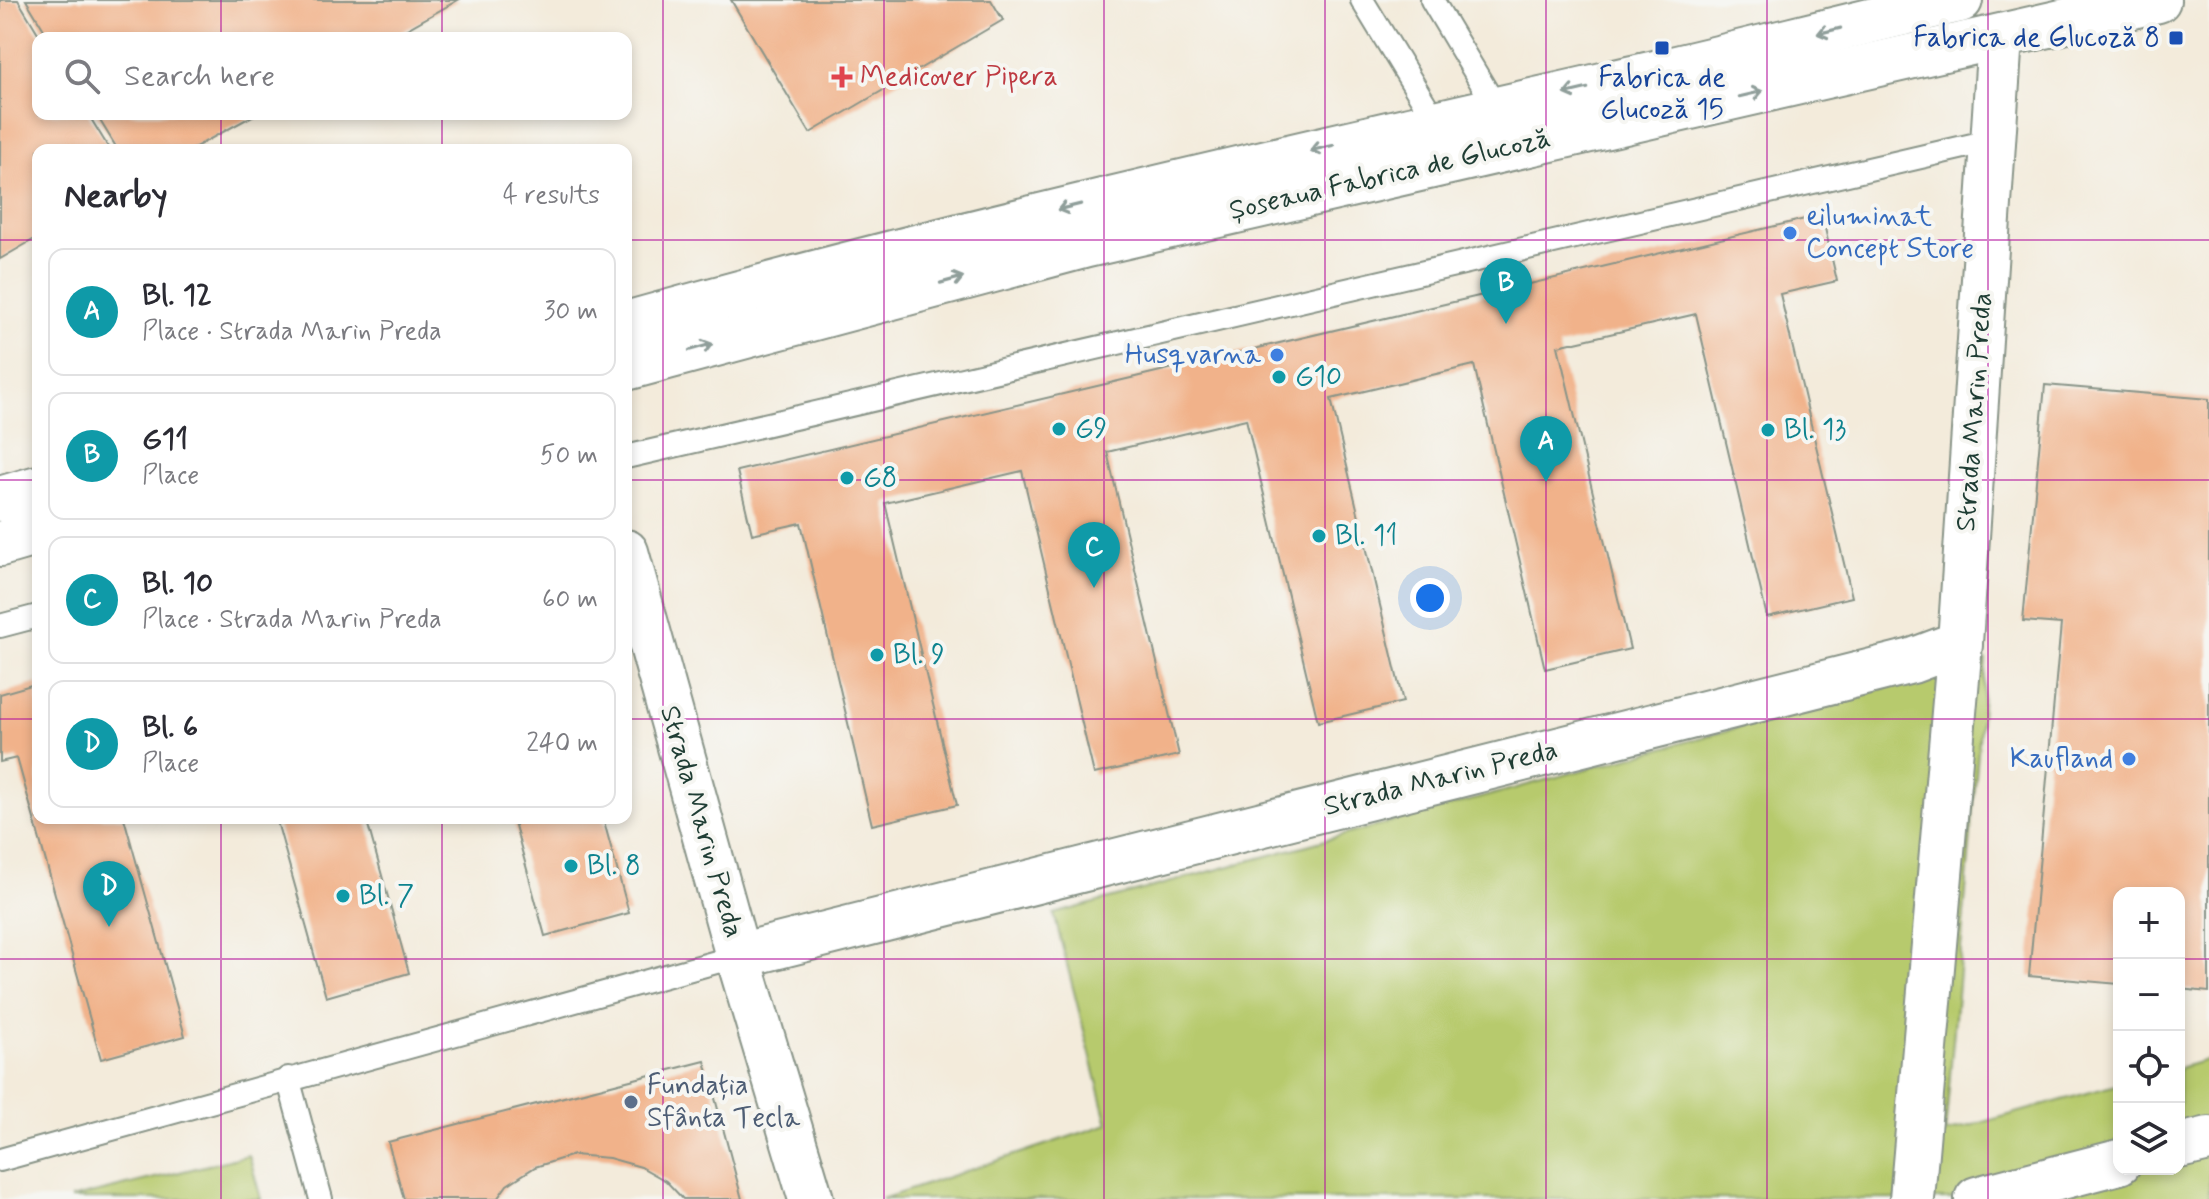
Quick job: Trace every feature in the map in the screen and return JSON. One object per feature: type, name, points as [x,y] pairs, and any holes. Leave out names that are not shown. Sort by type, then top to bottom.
[{"type":"street","name":"Șoseaua Fabrica de Glucoză","points":[[632,322],[886,253],[1221,170],[1497,109],[1960,0]]},
{"type":"street","name":"Șoseaua Fabrica de Glucoză","points":[[632,366],[1087,245],[2158,0]]},
{"type":"street","name":"Strada Marin Preda","points":[[632,574],[738,956],[1897,665],[1960,643],[2000,37]]},
{"type":"street","points":[[0,499],[32,490]]},
{"type":"street","points":[[0,544],[32,535]]},
{"type":"street","points":[[1912,1199],[1960,643]]},
{"type":"street","points":[[738,956],[811,1199]]},
{"type":"street","points":[[2185,1145],[2209,1139]]},
{"type":"street","points":[[1977,1199],[2113,1164]]},
{"type":"lane","points":[[1362,0],[1436,122]]},
{"type":"lane","points":[[1432,0],[1497,109]]},
{"type":"lane","points":[[632,456],[1994,140]]},
{"type":"lane","points":[[0,626],[32,618]]},
{"type":"lane","points":[[0,1160],[738,956]]},
{"type":"lane","points":[[288,1078],[321,1199]]},
{"type":"green space","points":[[1986,660],[1945,1133],[2113,1086],[2113,1175],[2185,1175],[2185,1066],[2209,1059],[2209,1199],[882,1199],[1108,1124],[1054,914]]},
{"type":"green space","points":[[249,1155],[261,1199],[70,1199]]},
{"type":"building","points":[[0,0],[18,0],[37,32],[32,32],[32,120],[92,120],[106,144],[32,144],[32,240],[0,259]]},
{"type":"building","points":[[26,0],[458,0],[402,32],[45,32]]},
{"type":"building","name":"Medicover Pipera","points":[[731,0],[991,0],[1003,20],[810,133]]},
{"type":"building","points":[[100,120],[245,120],[201,144],[114,144]]},
{"type":"building","points":[[1822,215],[1837,281],[1780,294],[1852,597],[1767,617],[1696,314],[1558,346],[1630,649],[1545,669],[1474,365],[1331,399],[1403,702],[1318,722],[1246,419],[1107,452],[1179,755],[1094,774],[1022,471],[885,503],[957,805],[872,825],[801,523],[752,534],[737,471]]},
{"type":"building","name":"Kaufland","points":[[2045,385],[2209,399],[2209,992],[2185,990],[2185,887],[2113,887],[2113,983],[2029,976],[2061,624],[2023,621]]},
{"type":"building","points":[[32,685],[32,812],[17,758],[0,762],[0,694]]},
{"type":"building","points":[[35,824],[126,824],[185,1036],[101,1059]]},
{"type":"building","name":"Bl. 7","points":[[278,824],[368,824],[409,973],[326,997]]},
{"type":"building","name":"Bl. 8","points":[[515,824],[605,824],[629,913],[545,936]]},
{"type":"building","name":"Fundația Sfânta Tecla","points":[[705,1061],[742,1199],[683,1199],[666,1181],[641,1167],[609,1158],[573,1155],[535,1167],[507,1185],[497,1199],[404,1199],[388,1142]]},
{"type":"place","name":"Fabrica de Glucoză 8","points":[[2176,38]]},
{"type":"place","name":"Fabrica de Glucoză 15","points":[[1662,48]]},
{"type":"place","name":"Medicover Pipera","points":[[842,77]]},
{"type":"place","name":"eiluminat Concept Store","points":[[1790,233]]},
{"type":"place","name":"G11","points":[[1506,324]]},
{"type":"place","name":"Husqvarna","points":[[1277,355]]},
{"type":"place","name":"G10","points":[[1279,377]]},
{"type":"place","name":"G9","points":[[1059,429]]},
{"type":"place","name":"Bl. 13","points":[[1768,430]]},
{"type":"place","name":"G8","points":[[847,478]]},
{"type":"place","name":"Bl. 12","points":[[1546,482]]},
{"type":"place","name":"Bl. 11","points":[[1319,536]]},
{"type":"place","name":"Bl. 10","points":[[1094,588]]},
{"type":"place","name":"Bl. 9","points":[[877,655]]},
{"type":"place","name":"Kaufland","points":[[2129,759]]},
{"type":"place","name":"Bl. 8","points":[[571,866]]},
{"type":"place","name":"Bl. 7","points":[[343,896]]},
{"type":"place","name":"Bl. 6","points":[[109,927]]},
{"type":"place","name":"Fundația Sfânta Tecla","points":[[631,1102]]}]
